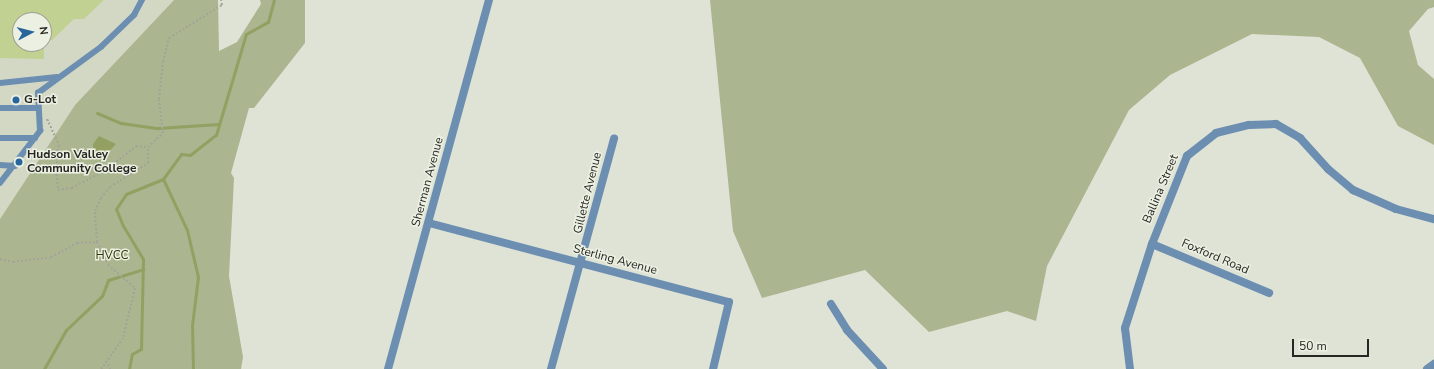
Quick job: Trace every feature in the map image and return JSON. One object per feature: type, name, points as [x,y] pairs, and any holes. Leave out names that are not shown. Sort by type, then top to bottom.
[{"type":"street","name":"Sherman Avenue","points":[[388,369],[489,0]]},
{"type":"street","name":"Ballina Street","points":[[1130,369],[1124,328],[1152,244],[1187,156],[1206,137],[1249,125],[1276,124],[1286,128],[1353,190],[1396,209],[1434,219]]},
{"type":"street","name":"Gillette Avenue","points":[[551,369],[582,264],[614,138]]},
{"type":"street","name":"Sterling Avenue","points":[[429,223],[729,302],[713,369]]},
{"type":"street","name":"Foxford Road","points":[[1152,244],[1269,293]]},
{"type":"street","points":[[831,304],[847,330],[883,369]]},
{"type":"street","points":[[1427,369],[1434,364]]},
{"type":"lane","points":[[0,183],[15,166],[40,131],[38,94],[101,47],[134,15],[142,0]]},
{"type":"lane","points":[[0,83],[62,76]]},
{"type":"lane","points":[[0,108],[38,108]]},
{"type":"lane","points":[[0,138],[35,138]]},
{"type":"lane","points":[[0,165],[15,166]]},
{"type":"path","points":[[101,369],[123,338],[135,288],[102,258],[96,242],[95,211],[101,198],[110,188],[148,163],[148,147],[162,133],[159,99],[163,62],[169,38],[222,5],[221,0]]},
{"type":"path","points":[[38,108],[52,124],[59,145],[56,170],[58,190],[72,188],[107,170],[136,146],[148,147]]},
{"type":"path","points":[[0,259],[13,262],[51,257],[77,243],[96,242]]},
{"type":"path","points":[[106,361],[110,369]]},
{"type":"shaded area","name":"Hudson Valley Community College","points":[[0,0],[174,0],[75,105],[0,219]]},
{"type":"shaded area","points":[[99,136],[116,144],[100,161],[94,154],[93,144]]},
{"type":"green space","name":"HVCC","points":[[174,0],[218,0],[219,51],[237,42],[261,4],[260,0],[305,0],[305,43],[254,108],[249,108],[231,173],[234,178],[229,276],[243,357],[241,369],[0,369],[0,219],[75,105]]},
{"type":"green space","points":[[710,0],[1434,0],[1434,7],[1428,9],[1409,31],[1418,65],[1434,79],[1434,145],[1398,126],[1360,58],[1319,37],[1252,34],[1170,75],[1129,110],[1047,266],[1036,321],[1007,311],[929,332],[865,270],[762,298],[733,231]]},
{"type":"building","points":[[0,0],[104,0],[84,19],[74,19],[52,40],[52,12],[12,12],[12,52],[44,52],[44,59],[0,58]]},
{"type":"waterway","points":[[129,369],[132,354],[141,349],[143,259],[123,226],[116,209],[126,194],[163,179],[181,154],[190,155],[216,135],[246,34],[268,22],[274,0]]},
{"type":"waterway","points":[[97,113],[121,123],[158,128],[219,124]]},
{"type":"waterway","points":[[163,179],[187,230],[198,277],[192,325],[193,369]]},
{"type":"waterway","points":[[44,369],[66,330],[102,296],[108,280],[143,269]]},
{"type":"place","name":"G-Lot","points":[[16,100]]},
{"type":"place","name":"Hudson Valley Community College","points":[[19,162]]}]
